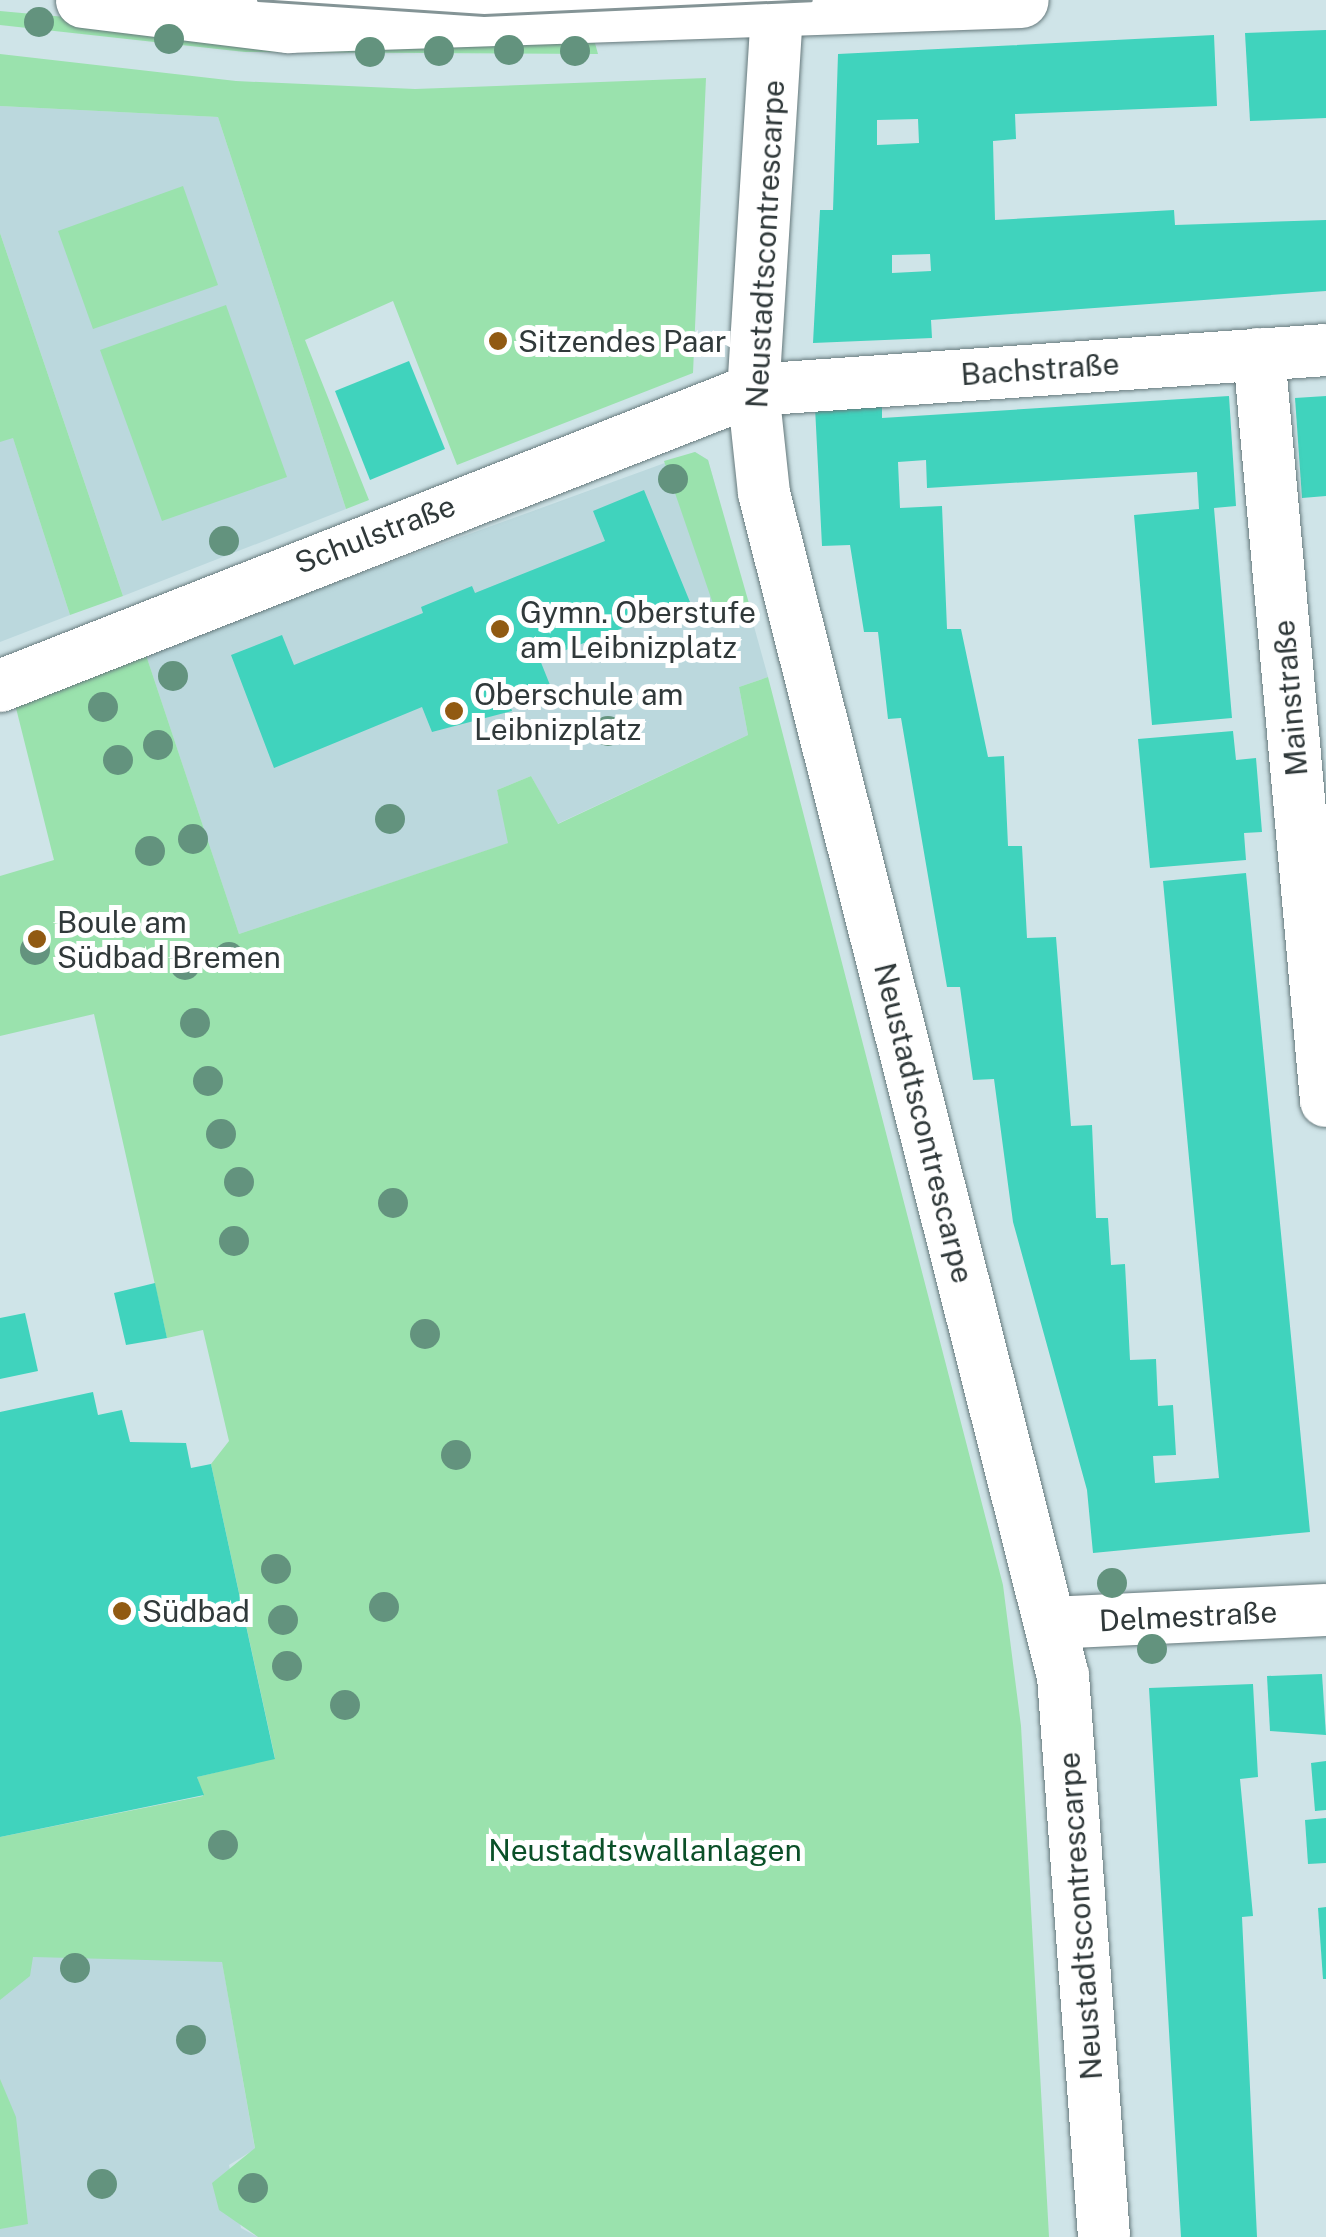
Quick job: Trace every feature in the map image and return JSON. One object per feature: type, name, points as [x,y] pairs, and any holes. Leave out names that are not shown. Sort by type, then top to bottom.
[{"type":"main road","points":[[83,0],[288,25],[777,12],[1021,0]]},
{"type":"street","name":"Neustadtscontrescarpe","points":[[777,12],[753,390],[764,493],[1063,1676],[1104,2237]]},
{"type":"street","name":"Bachstraße","points":[[753,390],[1326,350]]},
{"type":"street","name":"Mainstraße","points":[[1259,354],[1326,1101]]},
{"type":"street","name":"Schulstraße","points":[[0,686],[753,390]]},
{"type":"street","name":"Delmestraße","points":[[1050,1623],[1326,1610]]},
{"type":"shaded area","points":[[0,106],[218,117],[346,509],[123,596],[0,233]]},
{"type":"shaded area","points":[[0,397],[70,615],[0,642]]},
{"type":"shaded area","name":"Oberschule am Leibnizplatz","points":[[695,452],[708,460],[768,677],[739,687],[748,735],[557,824],[531,776],[497,790],[509,843],[239,934],[145,652]]},
{"type":"shaded area","points":[[0,1955],[222,1961],[255,2149],[229,2165],[241,2228],[258,2237],[0,2237]]},
{"type":"green space","points":[[0,11],[371,45],[595,43],[598,54],[245,52],[0,25]]},
{"type":"green space","points":[[0,54],[236,81],[415,89],[706,78],[693,373],[457,465],[393,301],[305,340],[369,500],[346,509],[218,117],[0,106]]},
{"type":"green space","points":[[183,186],[218,285],[93,329],[58,231]]},
{"type":"green space","points":[[0,233],[123,596],[70,615],[13,438],[0,442]]},
{"type":"green space","points":[[226,305],[287,477],[162,521],[100,350]]},
{"type":"green space","points":[[695,452],[708,460],[752,614],[720,624],[664,461]]},
{"type":"green space","name":"Neustadtswallanlagen","points":[[145,652],[239,934],[508,843],[497,790],[531,776],[558,824],[748,735],[739,687],[768,677],[1003,1585],[1021,1726],[1049,2237],[258,2237],[219,2210],[212,2183],[255,2148],[222,1962],[33,1957],[30,1976],[0,2000],[0,1837],[203,1796],[197,1777],[275,1758],[211,1464],[229,1441],[203,1330],[167,1338],[94,1014],[0,1036],[0,876],[54,860],[14,700]]},
{"type":"green space","points":[[0,2079],[16,2117],[28,2224],[0,2229]]},
{"type":"building","points":[[1326,30],[1326,118],[1250,121],[1245,33]]},
{"type":"building","points":[[1214,35],[1217,106],[1015,114],[1016,139],[993,141],[995,220],[1174,210],[1175,225],[1326,220],[1326,291],[931,320],[932,338],[813,343],[820,210],[833,210],[838,54]],"holes":[[[918,119],[919,143],[877,145],[877,120]],[[930,254],[931,271],[892,273],[892,255]]]},
{"type":"building","points":[[409,361],[445,449],[370,480],[335,391]]},
{"type":"building","points":[[1229,396],[1236,506],[1214,508],[1232,718],[1152,725],[1134,515],[1199,509],[1197,472],[927,488],[926,460],[898,462],[900,508],[942,506],[947,629],[961,629],[988,757],[1004,756],[1008,846],[1022,846],[1027,938],[1056,937],[1071,1126],[1092,1125],[1096,1218],[1108,1218],[1111,1265],[1125,1264],[1130,1360],[1156,1359],[1158,1406],[1173,1405],[1176,1455],[1153,1456],[1155,1483],[1219,1478],[1163,881],[1246,873],[1310,1532],[1093,1553],[1087,1490],[1013,1222],[994,1079],[973,1080],[960,987],[947,987],[901,718],[888,719],[878,632],[864,632],[850,545],[822,546],[815,407],[882,404],[882,418]]},
{"type":"building","points":[[1326,396],[1326,496],[1302,498],[1295,398]]},
{"type":"building","name":"Gymn. Oberstufe am Leibnizplatz","points":[[644,490],[690,602],[540,660],[550,685],[509,701],[512,711],[432,732],[422,707],[274,768],[231,655],[282,635],[294,665],[423,613],[421,607],[472,586],[475,593],[605,541],[593,511]]},
{"type":"building","points":[[1233,731],[1236,760],[1256,758],[1262,832],[1244,833],[1246,860],[1150,868],[1138,739]]},
{"type":"building","points":[[155,1283],[167,1338],[126,1345],[114,1293]]},
{"type":"building","points":[[25,1313],[38,1371],[0,1379],[0,1318]]},
{"type":"building","name":"Südbad","points":[[93,1392],[98,1415],[122,1410],[130,1442],[186,1443],[191,1468],[211,1464],[275,1759],[197,1777],[204,1795],[0,1837],[0,1412]]},
{"type":"building","points":[[1322,1674],[1326,1735],[1270,1731],[1267,1676]]},
{"type":"building","points":[[1253,1684],[1258,1777],[1240,1779],[1253,1916],[1242,1917],[1257,2237],[1181,2237],[1149,1688]]},
{"type":"building","points":[[1326,1761],[1326,1810],[1315,1811],[1311,1763]]},
{"type":"building","points":[[1326,1818],[1326,1863],[1308,1864],[1305,1820]]},
{"type":"building","points":[[1326,1907],[1326,1979],[1323,1979],[1318,1908]]},
{"type":"tram line","points":[[258,0],[484,15],[811,0]]},
{"type":"place","name":"Sitzendes Paar","points":[[498,341]]},
{"type":"place","name":"Gymn. Oberstufe am Leibnizplatz","points":[[500,629]]},
{"type":"place","name":"Oberschule am Leibnizplatz","points":[[454,711]]},
{"type":"place","name":"Boule am Südbad Bremen","points":[[37,939]]},
{"type":"place","name":"Südbad","points":[[122,1611]]}]
